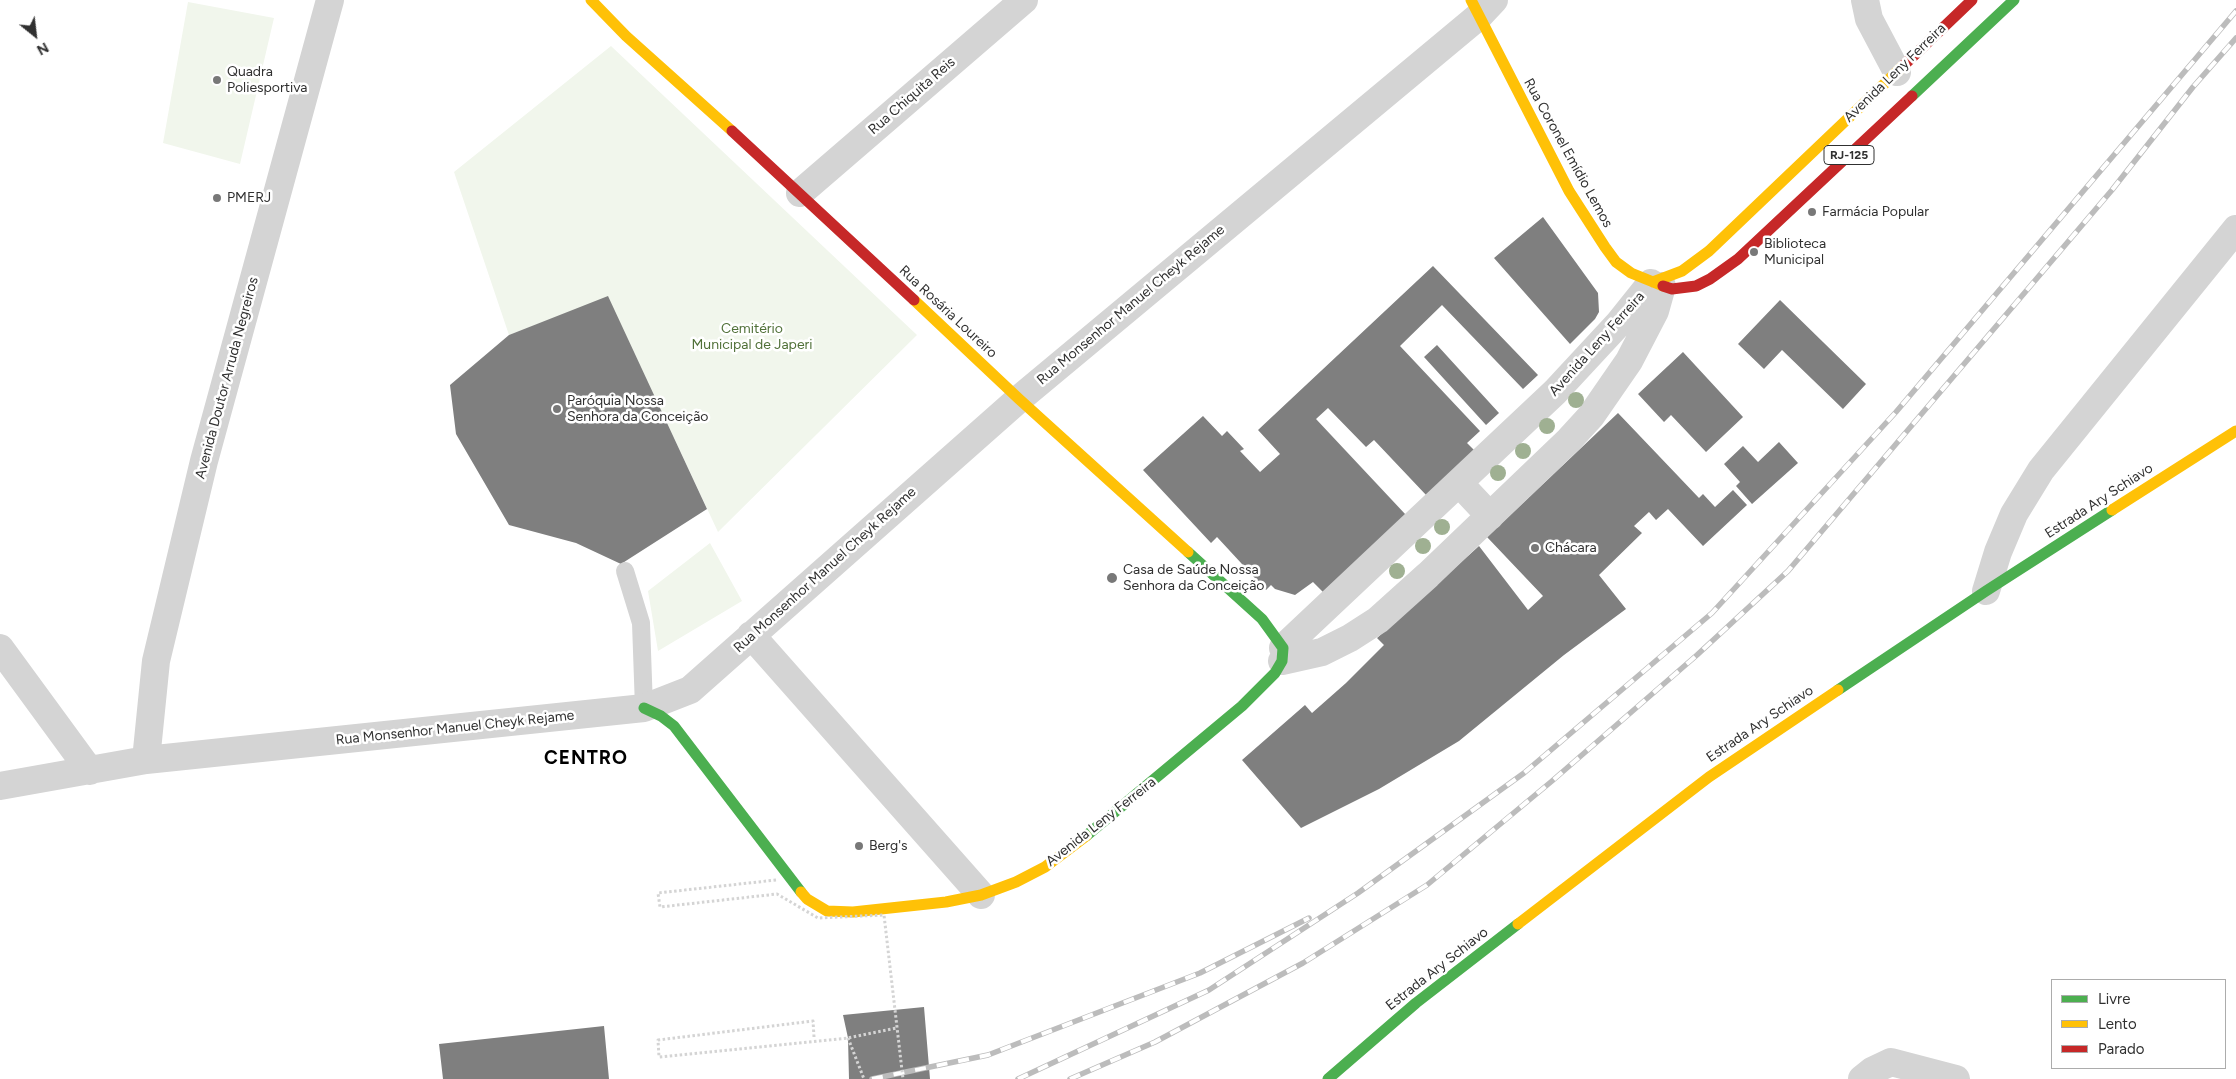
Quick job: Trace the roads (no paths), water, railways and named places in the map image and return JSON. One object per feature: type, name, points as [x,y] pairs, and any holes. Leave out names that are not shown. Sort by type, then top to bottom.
[{"type":"main road","name":"Rua Rosária Loureiro","points":[[591,0],[626,36],[800,193],[1019,399],[1262,619],[1273,632],[1282,654]]},
{"type":"main road","name":"Avenida Leny Ferreira","points":[[1662,286],[1708,251],[1972,0]]},
{"type":"main road","name":"Avenida Leny Ferreira","points":[[1662,286],[1696,286],[1710,279],[1738,259],[2014,0]]},
{"type":"main road","name":"Rua Coronel Emídio Lemos","points":[[1481,5],[1540,137],[1588,223],[1616,262],[1631,273],[1662,286]]},
{"type":"main road","name":"Estrada Ary Schiavo","points":[[1328,1079],[1416,1003],[1709,776],[1986,591],[2236,431]]},
{"type":"main road","name":"Avenida Leny Ferreira","points":[[644,708],[661,716],[674,726],[789,879],[807,898],[827,911],[853,912],[946,902],[981,895],[1016,882],[1046,867],[1070,850],[1242,706],[1275,673],[1282,654]]},
{"type":"street","name":"Avenida Doutor Arruda Negreiros","points":[[146,760],[156,661],[167,613],[204,461],[330,0]]},
{"type":"street","name":"Rua Chiquita Reis","points":[[800,193],[1024,0]]},
{"type":"street","points":[[1865,0],[1869,19],[1897,72]]},
{"type":"street","name":"Rua Monsenhor Manuel Cheyk Rejame","points":[[0,786],[90,772],[146,760],[644,708],[690,690],[1019,399],[1481,5]]},
{"type":"street","points":[[1986,591],[1998,552],[2014,514],[2041,470],[2236,229]]},
{"type":"street","name":"Avenida Leny Ferreira","points":[[1282,654],[1662,286]]},
{"type":"street","name":"Avenida Leny Ferreira","points":[[1282,654],[1322,652],[1350,638],[1378,620],[1405,597],[1490,516],[1586,422],[1611,390],[1650,322],[1662,286]]},
{"type":"street","points":[[1459,484],[1490,516]]},
{"type":"street","points":[[751,635],[981,895]]},
{"type":"street","points":[[0,648],[90,772]]},
{"type":"street","points":[[1862,1079],[1872,1071],[1891,1062],[1956,1079]]},
{"type":"lane","points":[[625,571],[641,623],[644,708]]},
{"type":"railway","points":[[1018,1079],[1209,990],[1358,893],[1524,773],[1712,613],[1896,412],[2236,11]]},
{"type":"railway","points":[[1070,1079],[1155,1042],[1303,963],[1427,885],[1552,781],[1697,655],[1788,571],[2112,190],[2193,87],[2236,38]]},
{"type":"railway","points":[[872,1079],[988,1055],[1200,973],[1309,918]]},
{"type":"place","name":"Quadra Poliesportiva","points":[[217,80]]},
{"type":"place","name":"PMERJ","points":[[217,198]]},
{"type":"place","name":"Farmácia Popular","points":[[1812,212]]},
{"type":"place","name":"Biblioteca Municipal","points":[[1754,252]]},
{"type":"place","name":"Paróquia Nossa Senhora da Conceição","points":[[557,409]]},
{"type":"place","name":"Chácara","points":[[1535,548]]},
{"type":"place","name":"Casa de Saúde Nossa Senhora da Conceição","points":[[1112,578]]},
{"type":"place","name":"Berg's","points":[[859,846]]},
{"type":"district","name":"CENTRO","points":[[586,758]]},
{"type":"park label","name":"Cemitério Municipal de Japeri","points":[[752,338]]}]
